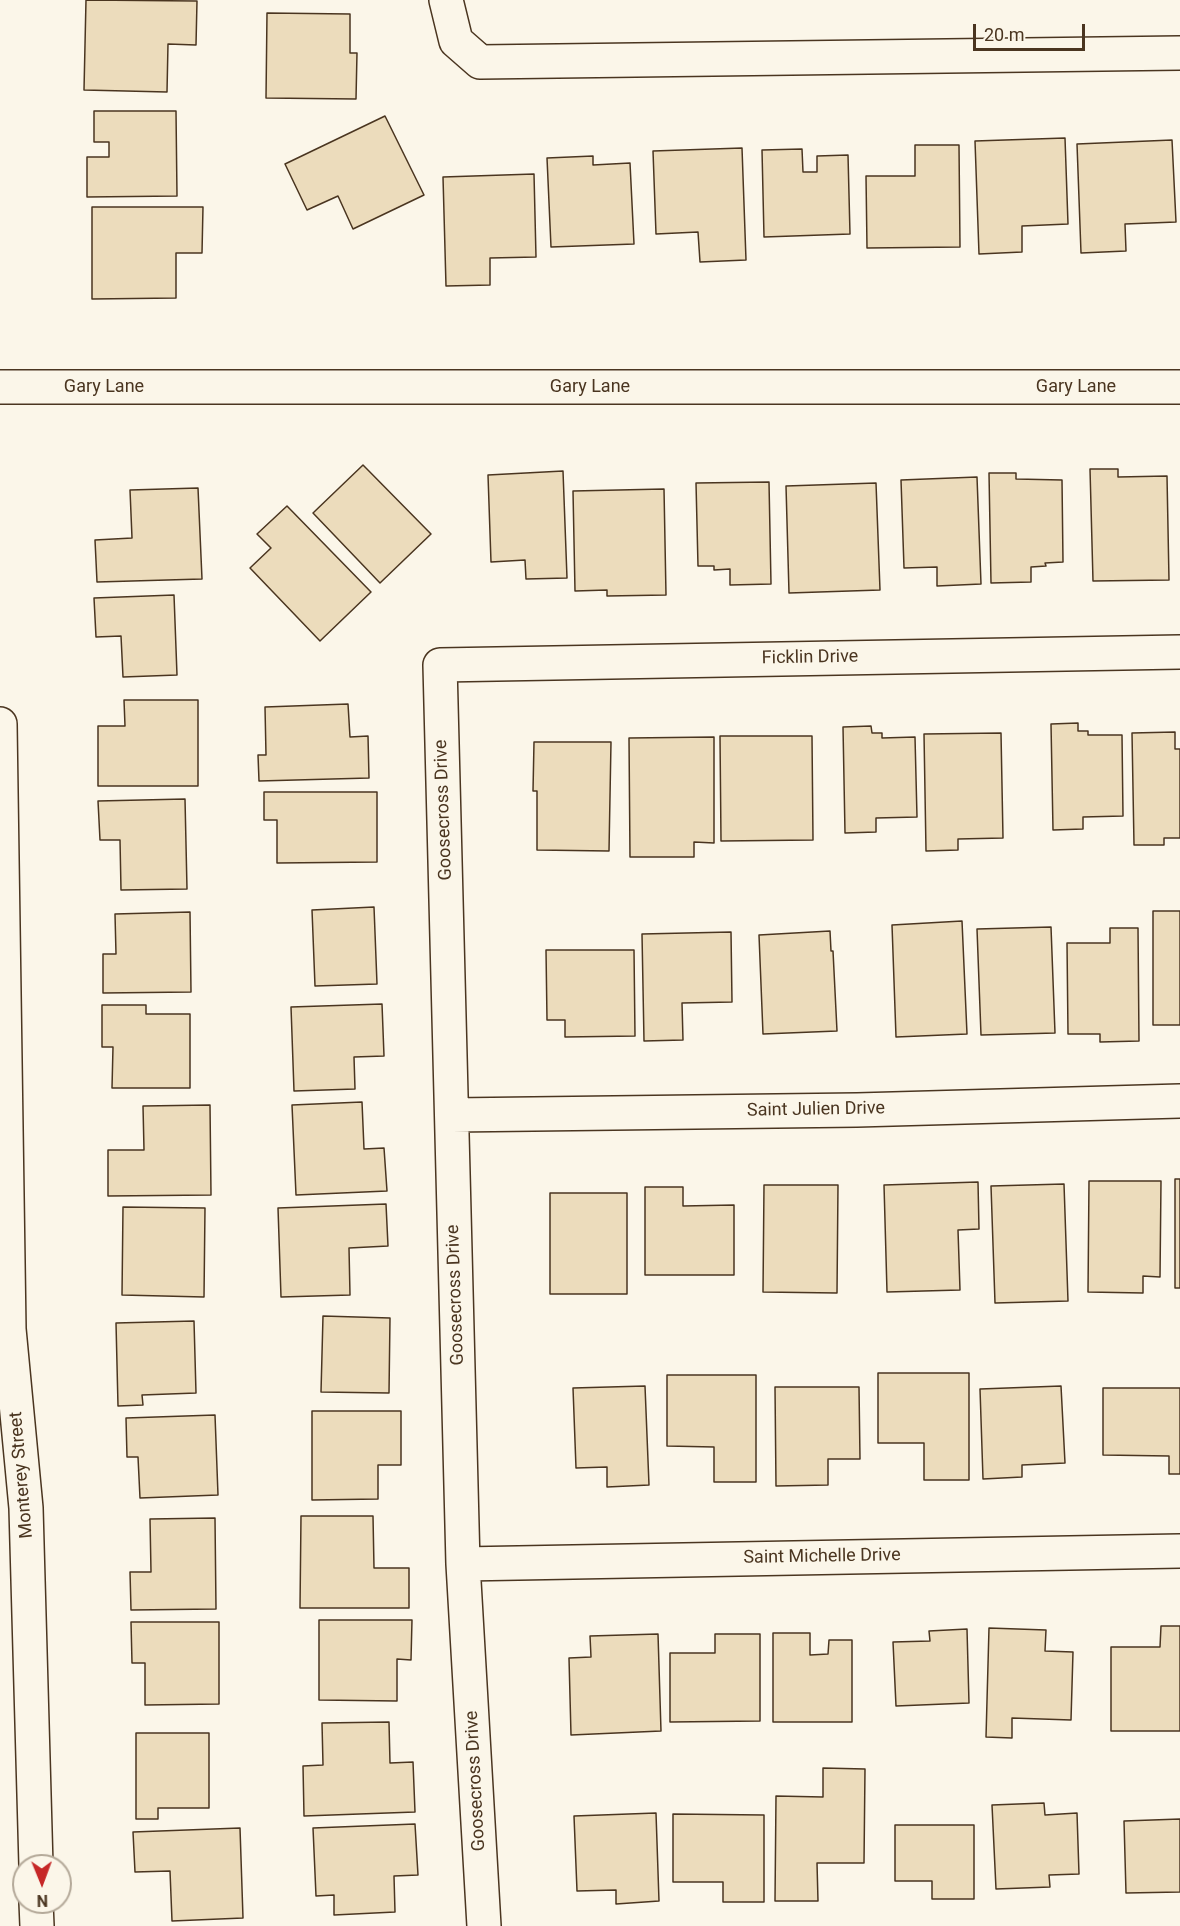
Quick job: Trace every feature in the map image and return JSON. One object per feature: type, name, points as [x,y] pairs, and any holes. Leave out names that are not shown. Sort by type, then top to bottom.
[{"type":"street","points":[[446,0],[456,41],[480,62],[1180,53]]},
{"type":"street","name":"Gary Lane","points":[[0,387],[1180,387]]},
{"type":"street","name":"Ficklin Drive","points":[[440,664],[1180,652]]},
{"type":"street","name":"Goosecross Drive","points":[[440,664],[464,1564],[484,1926]]},
{"type":"street","name":"Monterey Street","points":[[0,724],[4,1330],[26,1508],[36,1854]]},
{"type":"street","name":"Saint Julien Drive","points":[[452,1115],[857,1110],[1180,1101]]},
{"type":"street","name":"Saint Michelle Drive","points":[[464,1564],[1180,1551]]},
{"type":"building","points":[[86,0],[197,1],[196,45],[168,44],[167,92],[84,90]]},
{"type":"building","points":[[267,13],[350,14],[350,53],[357,53],[356,99],[266,98]]},
{"type":"building","points":[[94,111],[176,111],[177,196],[87,197],[87,157],[109,157],[109,142],[94,142]]},
{"type":"building","points":[[385,116],[424,195],[353,229],[338,196],[307,210],[285,164]]},
{"type":"building","points":[[1065,138],[1068,224],[1022,226],[1022,252],[979,254],[975,141]]},
{"type":"building","points":[[1172,140],[1176,222],[1125,224],[1126,251],[1081,253],[1077,144]]},
{"type":"building","points":[[915,145],[959,145],[960,247],[867,248],[866,176],[915,176]]},
{"type":"building","points":[[742,148],[746,260],[700,262],[698,232],[656,234],[653,151]]},
{"type":"building","points":[[802,149],[803,172],[817,172],[817,156],[848,155],[850,234],[764,237],[762,150]]},
{"type":"building","points":[[593,156],[593,165],[630,163],[634,244],[551,247],[547,158]]},
{"type":"building","points":[[534,174],[536,257],[490,258],[490,285],[446,286],[443,177]]},
{"type":"building","points":[[92,207],[203,207],[202,253],[176,253],[176,298],[92,299]]},
{"type":"building","points":[[363,465],[431,534],[380,583],[313,513]]},
{"type":"building","points":[[1090,469],[1118,469],[1118,477],[1167,476],[1169,580],[1093,581]]},
{"type":"building","points":[[563,471],[567,578],[526,579],[525,560],[491,562],[488,475]]},
{"type":"building","points":[[989,473],[1016,473],[1016,479],[1062,480],[1063,562],[1031,567],[1031,582],[991,583]]},
{"type":"building","points":[[977,477],[981,584],[937,586],[937,567],[904,568],[901,480]]},
{"type":"building","points":[[769,482],[771,584],[730,585],[730,569],[714,570],[714,566],[698,566],[696,483]]},
{"type":"building","points":[[876,483],[880,590],[789,593],[786,486]]},
{"type":"building","points":[[198,488],[202,579],[97,582],[95,540],[132,538],[130,490]]},
{"type":"building","points":[[664,489],[666,595],[607,596],[607,590],[575,591],[573,491]]},
{"type":"building","points":[[287,506],[371,592],[320,641],[250,568],[271,548],[257,534]]},
{"type":"building","points":[[174,595],[177,675],[123,677],[121,636],[96,637],[94,598]]},
{"type":"building","points":[[124,700],[198,700],[198,786],[98,786],[98,726],[125,726]]},
{"type":"building","points":[[348,704],[350,737],[368,736],[369,778],[259,781],[258,755],[266,755],[265,707]]},
{"type":"building","points":[[1078,723],[1078,731],[1088,731],[1088,735],[1122,735],[1123,816],[1083,817],[1083,829],[1053,830],[1051,724]]},
{"type":"building","points":[[871,726],[872,733],[882,733],[882,738],[915,737],[917,817],[876,818],[876,832],[845,833],[843,727]]},
{"type":"building","points":[[1175,732],[1175,749],[1180,749],[1180,838],[1164,838],[1164,845],[1134,845],[1132,733]]},
{"type":"building","points":[[1001,733],[1003,838],[958,839],[958,850],[926,851],[924,734]]},
{"type":"building","points":[[720,736],[812,736],[813,840],[721,841]]},
{"type":"building","points":[[714,737],[714,843],[694,842],[694,857],[630,857],[629,738]]},
{"type":"building","points":[[534,742],[611,742],[609,851],[537,850],[537,791],[533,791]]},
{"type":"building","points":[[264,792],[377,792],[377,862],[277,863],[277,820],[264,820]]},
{"type":"building","points":[[185,799],[187,889],[121,890],[120,840],[100,840],[98,801]]},
{"type":"building","points":[[374,907],[377,984],[315,986],[312,910]]},
{"type":"building","points":[[1153,911],[1180,911],[1180,1025],[1153,1025]]},
{"type":"building","points":[[190,912],[191,992],[103,993],[103,954],[116,954],[115,914]]},
{"type":"building","points":[[962,921],[967,1034],[896,1037],[892,925]]},
{"type":"building","points":[[1051,927],[1055,1033],[981,1035],[977,929]]},
{"type":"building","points":[[1110,928],[1138,928],[1139,1041],[1100,1042],[1100,1034],[1068,1034],[1067,943],[1110,943]]},
{"type":"building","points":[[830,931],[837,1031],[763,1034],[759,935]]},
{"type":"building","points":[[731,932],[732,1002],[682,1003],[683,1040],[644,1041],[642,934]]},
{"type":"building","points":[[546,950],[634,950],[635,1036],[565,1037],[565,1020],[547,1020]]},
{"type":"building","points":[[382,1004],[384,1056],[354,1057],[355,1089],[294,1091],[291,1007]]},
{"type":"building","points":[[102,1005],[146,1005],[146,1014],[190,1014],[190,1088],[112,1088],[113,1047],[102,1047]]},
{"type":"building","points":[[362,1102],[364,1149],[384,1148],[387,1191],[296,1195],[292,1105]]},
{"type":"building","points":[[210,1105],[211,1195],[108,1196],[108,1150],[144,1150],[143,1106]]},
{"type":"building","points":[[1175,1179],[1180,1179],[1180,1288],[1175,1288]]},
{"type":"building","points":[[1089,1181],[1161,1181],[1160,1277],[1143,1276],[1143,1293],[1088,1292]]},
{"type":"building","points":[[978,1182],[979,1229],[958,1230],[960,1290],[887,1292],[884,1185]]},
{"type":"building","points":[[1064,1184],[1068,1301],[995,1303],[991,1186]]},
{"type":"building","points":[[764,1185],[838,1185],[837,1293],[763,1292]]},
{"type":"building","points":[[645,1187],[683,1187],[683,1206],[734,1205],[734,1275],[645,1275]]},
{"type":"building","points":[[550,1193],[627,1193],[627,1294],[550,1294]]},
{"type":"building","points":[[386,1204],[388,1246],[349,1248],[350,1295],[281,1297],[278,1208]]},
{"type":"building","points":[[123,1207],[205,1208],[204,1297],[122,1295]]},
{"type":"building","points":[[323,1316],[390,1318],[389,1393],[321,1392]]},
{"type":"building","points":[[194,1321],[196,1393],[142,1395],[143,1405],[118,1406],[116,1323]]},
{"type":"building","points":[[878,1373],[969,1373],[969,1480],[924,1480],[924,1443],[878,1443]]},
{"type":"building","points":[[667,1375],[756,1375],[756,1482],[714,1482],[714,1447],[667,1446]]},
{"type":"building","points":[[645,1386],[649,1485],[607,1487],[607,1467],[576,1468],[573,1388]]},
{"type":"building","points":[[1061,1386],[1065,1463],[1022,1465],[1022,1477],[983,1479],[980,1389]]},
{"type":"building","points":[[775,1387],[859,1387],[860,1459],[828,1459],[828,1485],[776,1486]]},
{"type":"building","points":[[1103,1388],[1180,1388],[1180,1474],[1169,1474],[1169,1456],[1103,1455]]},
{"type":"building","points":[[312,1411],[401,1411],[401,1465],[378,1465],[378,1499],[312,1500]]},
{"type":"building","points":[[215,1415],[218,1495],[140,1498],[138,1457],[127,1457],[126,1418]]},
{"type":"building","points":[[301,1516],[373,1516],[374,1568],[409,1568],[409,1608],[300,1608]]},
{"type":"building","points":[[215,1518],[216,1609],[131,1610],[130,1572],[151,1572],[150,1519]]},
{"type":"building","points":[[319,1620],[412,1620],[411,1660],[397,1659],[397,1701],[319,1700]]},
{"type":"building","points":[[131,1622],[219,1622],[219,1704],[145,1705],[145,1663],[132,1663]]},
{"type":"building","points":[[1161,1626],[1180,1626],[1180,1731],[1111,1731],[1111,1647],[1160,1647]]},
{"type":"building","points":[[989,1628],[1046,1630],[1045,1651],[1073,1652],[1071,1720],[1012,1718],[1012,1738],[986,1737]]},
{"type":"building","points":[[967,1629],[969,1703],[896,1706],[893,1642],[930,1641],[929,1631]]},
{"type":"building","points":[[773,1633],[810,1633],[810,1655],[828,1654],[829,1640],[852,1640],[852,1722],[773,1722]]},
{"type":"building","points":[[658,1634],[661,1731],[571,1735],[569,1658],[591,1657],[590,1636]]},
{"type":"building","points":[[715,1634],[760,1634],[760,1721],[670,1722],[670,1653],[715,1653]]},
{"type":"building","points":[[389,1722],[390,1763],[413,1762],[415,1812],[304,1816],[303,1766],[323,1765],[322,1723]]},
{"type":"building","points":[[136,1733],[209,1733],[209,1808],[158,1808],[158,1819],[136,1819]]},
{"type":"building","points":[[823,1768],[865,1769],[864,1863],[817,1863],[818,1901],[775,1901],[776,1796],[823,1797]]},
{"type":"building","points":[[1044,1803],[1045,1815],[1077,1813],[1079,1874],[1049,1875],[1050,1887],[996,1889],[992,1805]]},
{"type":"building","points":[[656,1813],[659,1901],[616,1904],[616,1890],[577,1891],[574,1816]]},
{"type":"building","points":[[673,1814],[764,1815],[764,1902],[723,1902],[723,1882],[673,1882]]},
{"type":"building","points":[[1180,1819],[1180,1892],[1126,1893],[1124,1821]]},
{"type":"building","points":[[415,1824],[418,1875],[394,1876],[395,1912],[334,1915],[334,1895],[316,1896],[313,1828]]},
{"type":"building","points":[[895,1825],[974,1825],[974,1899],[932,1899],[932,1881],[895,1881]]},
{"type":"building","points":[[240,1828],[243,1918],[172,1921],[170,1871],[135,1872],[133,1832]]}]
